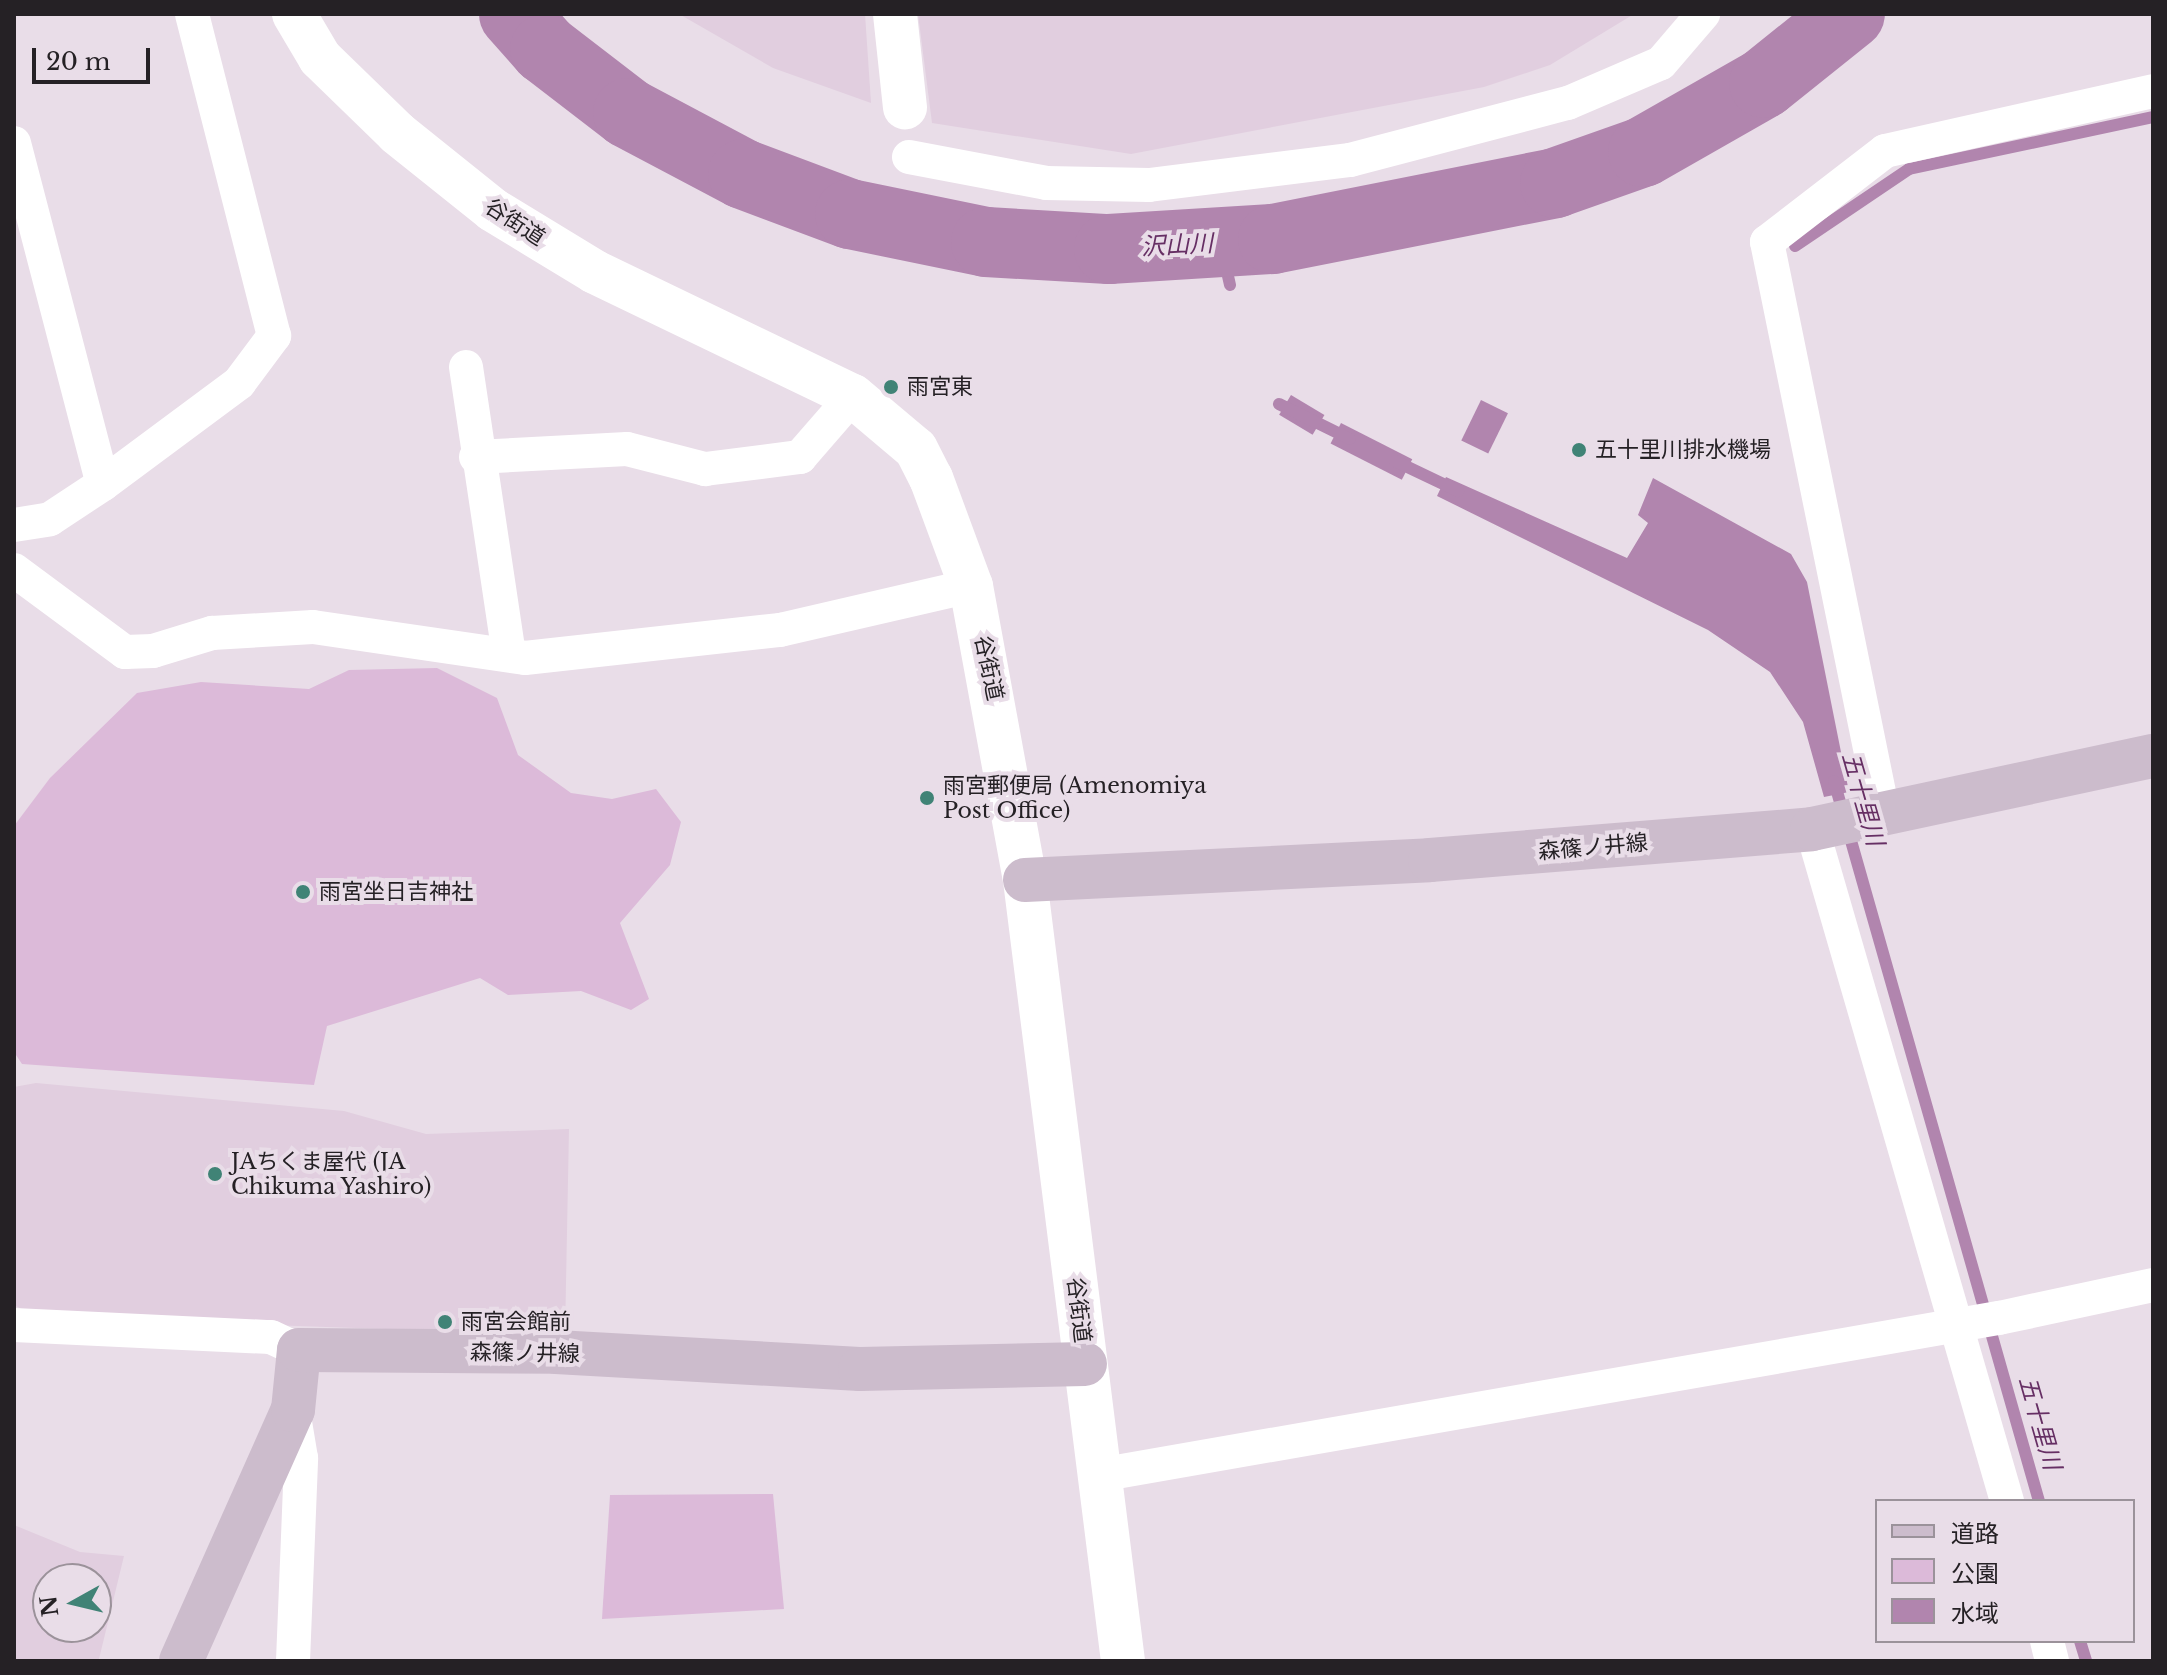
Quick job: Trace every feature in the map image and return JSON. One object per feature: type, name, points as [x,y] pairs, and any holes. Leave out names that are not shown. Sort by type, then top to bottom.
[{"type":"main road","name":"森篠ノ井線","points":[[1025,880],[1430,860],[1816,829],[1874,819],[2153,756]]},
{"type":"main road","name":"森篠ノ井線","points":[[299,1350],[556,1352],[860,1369],[1085,1364]]},
{"type":"main road","points":[[181,1661],[293,1410],[299,1350]]},
{"type":"street","points":[[14,525],[50,519],[156,452],[239,383],[274,336],[192,14]]},
{"type":"street","name":"谷街道","points":[[294,14],[331,68],[493,210],[595,272],[853,396],[916,449],[971,586],[1025,880],[1123,1661]]},
{"type":"street","points":[[895,14],[905,107]]},
{"type":"street","points":[[909,157],[1046,183],[1149,185],[1350,160],[1568,103],[1661,63],[1703,14]]},
{"type":"street","points":[[1874,819],[1767,242],[1885,151],[2153,91]]},
{"type":"street","points":[[14,143],[103,484]]},
{"type":"street","points":[[466,367],[476,457],[509,655]]},
{"type":"street","points":[[476,457],[627,449],[705,469],[800,457],[853,396]]},
{"type":"street","points":[[14,570],[125,652],[153,651],[212,633],[313,627],[509,655],[780,630],[971,586]]},
{"type":"street","points":[[1816,829],[1960,1325],[2006,1499]]},
{"type":"street","points":[[1099,1475],[1999,1318],[2153,1285]]},
{"type":"street","points":[[14,1325],[271,1337],[299,1350]]},
{"type":"street","points":[[293,1410],[301,1458],[293,1661]]},
{"type":"shaded area","points":[[679,14],[865,14],[871,103],[773,68]]},
{"type":"shaded area","points":[[918,14],[1634,14],[1550,65],[1484,87],[1131,154],[932,123]]},
{"type":"shaded area","points":[[36,1083],[344,1111],[426,1134],[569,1129],[565,1335],[37,1317],[14,1305],[14,1087]]},
{"type":"shaded area","points":[[14,1525],[80,1552],[124,1556],[112,1605],[112,1563],[32,1563],[32,1643],[103,1643],[99,1659],[117,1661],[14,1661]]},
{"type":"green space","points":[[437,668],[497,698],[518,755],[571,793],[612,799],[656,789],[681,822],[670,865],[620,923],[649,999],[631,1010],[581,991],[508,995],[480,978],[327,1026],[314,1085],[22,1064],[14,1052],[14,826],[50,778],[137,693],[201,682],[309,689],[349,670]]},
{"type":"green space","points":[[773,1494],[784,1609],[602,1619],[610,1495]]},
{"type":"water","points":[[1291,395],[1324,415],[1313,435],[1279,415]]},
{"type":"water","points":[[1481,400],[1508,413],[1488,454],[1461,440]]},
{"type":"water","points":[[1341,423],[1412,459],[1402,480],[1331,443]]},
{"type":"water","points":[[1446,477],[1627,558],[1648,523],[1638,515],[1653,478],[1791,554],[1807,582],[1849,792],[1824,797],[1803,722],[1770,672],[1708,630],[1437,496]]},
{"type":"waterway","name":"沢山川","points":[[514,14],[545,49],[628,113],[743,174],[850,214],[986,242],[1109,249],[1273,239],[1555,183],[1643,152],[1764,83],[1850,14]]},
{"type":"waterway","points":[[1795,246],[1909,169],[2153,117]]},
{"type":"waterway","name":"五十里川","points":[[1221,245],[1230,285]]},
{"type":"waterway","name":"五十里川","points":[[1279,404],[1350,439]]},
{"type":"waterway","name":"五十里川","points":[[1395,461],[1458,491]]},
{"type":"waterway","name":"五十里川","points":[[1834,781],[2038,1499]]},
{"type":"waterway","name":"五十里川","points":[[2081,1643],[2086,1661]]},
{"type":"place","name":"雨宮東","points":[[891,387]]},
{"type":"place","name":"五十里川排水機場","points":[[1579,450]]},
{"type":"place","name":"雨宮郵便局 (Amenomiya Post Office)","points":[[927,798]]},
{"type":"place","name":"雨宮坐日吉神社","points":[[303,892]]},
{"type":"place","name":"JAちくま屋代 (JA Chikuma Yashiro)","points":[[215,1174]]},
{"type":"place","name":"雨宮会館前","points":[[445,1322]]}]
